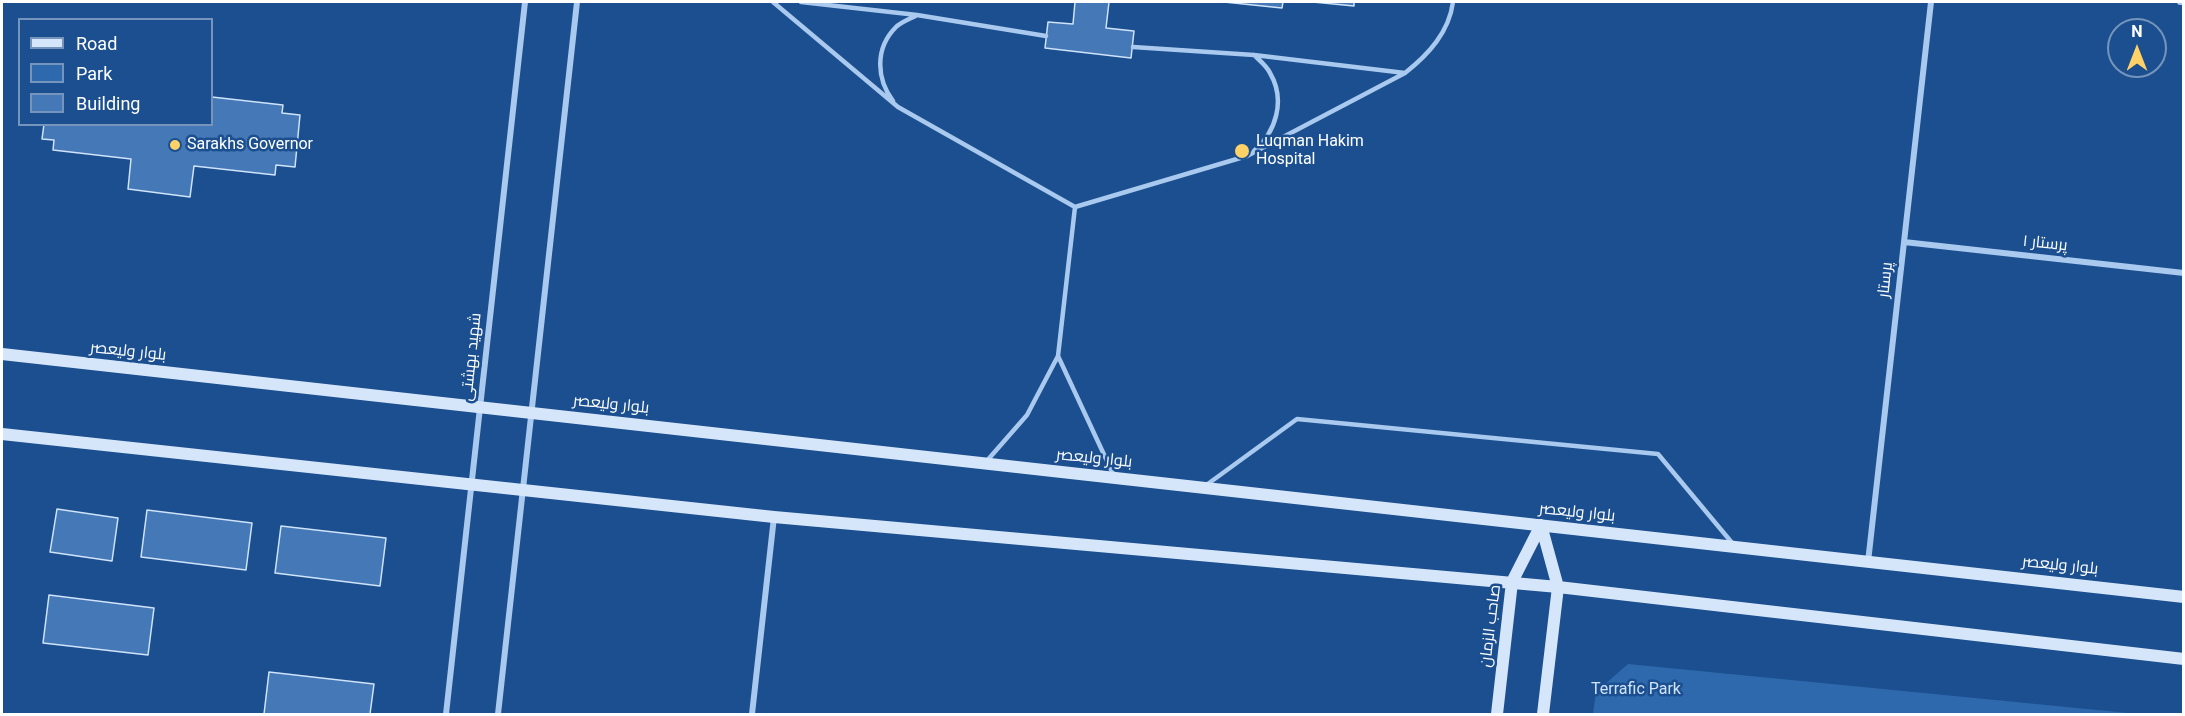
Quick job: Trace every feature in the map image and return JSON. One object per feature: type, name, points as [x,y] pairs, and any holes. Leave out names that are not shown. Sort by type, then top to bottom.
[{"type":"street","name":"شهید بهشتی","points":[[446,714],[525,2]]},
{"type":"street","points":[[498,714],[577,2]]},
{"type":"street","name":"پرستار","points":[[1868,562],[1931,2]]},
{"type":"street","name":"پرستار ۱","points":[[1904,242],[2184,273]]},
{"type":"street","name":"بلوار ولیعصر","points":[[2,354],[2184,597]]},
{"type":"street","points":[[2,434],[774,517],[1558,586],[2184,659]]},
{"type":"street","points":[[752,714],[774,517]]},
{"type":"street","points":[[1541,525],[1558,586],[1543,714]]},
{"type":"street","name":"صاحب الزمان","points":[[1497,714],[1512,582],[1541,525]]},
{"type":"lane","points":[[773,2],[898,108],[1075,207],[1247,156],[1405,73],[1428,55],[1451,19],[1453,2]]},
{"type":"lane","points":[[801,2],[917,15],[1046,36]]},
{"type":"lane","points":[[898,108],[884,89],[879,67],[884,45],[897,26],[917,15]]},
{"type":"lane","points":[[1133,46],[1254,55],[1405,73]]},
{"type":"lane","points":[[1247,156],[1265,141],[1276,119],[1278,96],[1270,73],[1254,55]]},
{"type":"lane","points":[[984,463],[1027,415],[1058,356],[1075,207]]},
{"type":"lane","points":[[1058,356],[1115,478]]},
{"type":"lane","points":[[1203,488],[1298,419],[1658,454],[1735,546]]},
{"type":"green space","name":"Terrafic Park","points":[[1628,664],[2138,714],[1593,714],[1596,692]]},
{"type":"building","points":[[1075,2],[1109,2],[1106,28],[1134,31],[1131,58],[1045,48],[1048,22],[1073,24]]},
{"type":"building","points":[[1224,2],[1283,2],[1282,8]]},
{"type":"building","points":[[1313,2],[1354,2],[1354,6]]},
{"type":"building","name":"Sarakhs Governor","points":[[213,97],[283,105],[282,113],[300,115],[295,167],[276,165],[275,175],[194,166],[190,197],[128,189],[131,159],[53,150],[54,140],[42,139],[44,126],[213,126]]},
{"type":"building","points":[[57,509],[118,518],[112,561],[50,552]]},
{"type":"building","points":[[147,510],[252,523],[246,570],[141,557]]},
{"type":"building","points":[[281,526],[386,538],[380,586],[275,573]]},
{"type":"building","points":[[49,595],[154,608],[148,655],[43,643]]},
{"type":"building","points":[[269,672],[374,684],[370,714],[264,714]]},
{"type":"place","name":"Sarakhs Governor","points":[[175,145]]},
{"type":"place","name":"Luqman Hakim Hospital","points":[[1242,151]]}]
